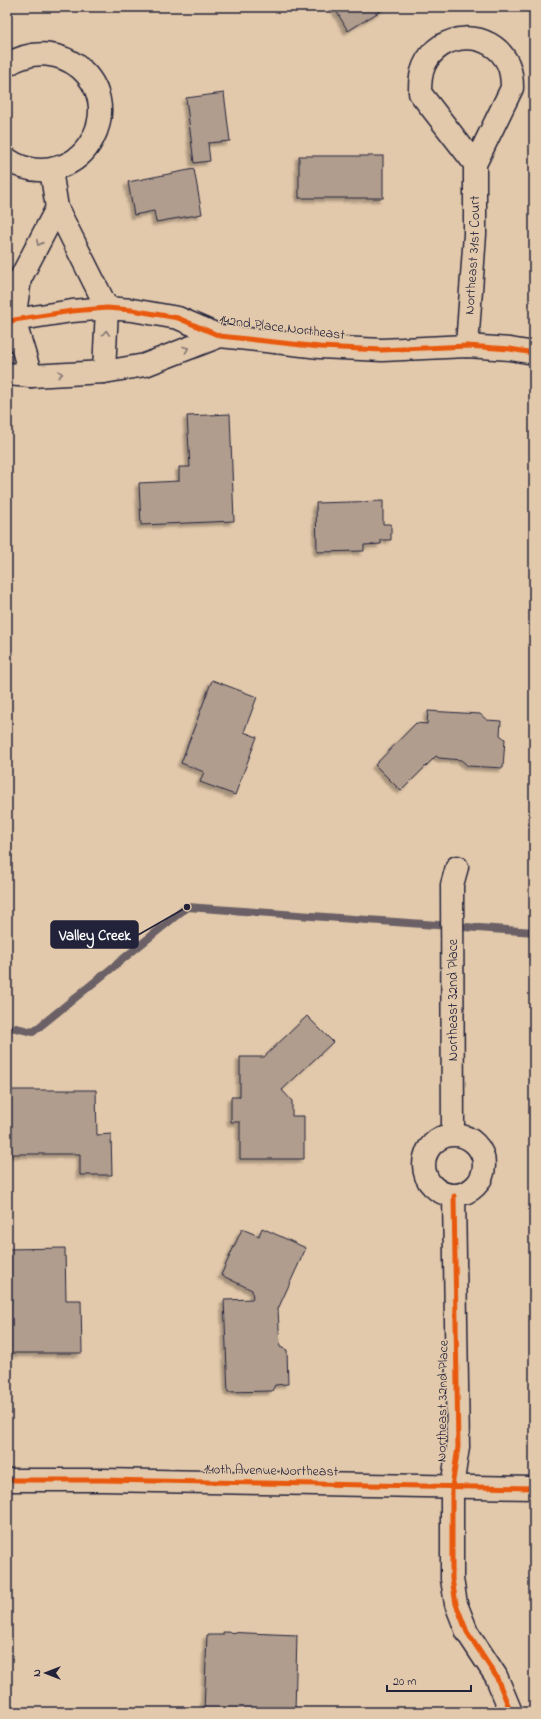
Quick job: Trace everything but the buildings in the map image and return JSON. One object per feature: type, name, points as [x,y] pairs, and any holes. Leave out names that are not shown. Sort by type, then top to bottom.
[{"type":"street","name":"Northeast 31st Court","points":[[467,346],[475,234],[475,164],[512,88],[512,75],[508,63],[491,45],[479,40],[467,38],[453,40],[441,45],[430,54],[423,66],[420,80],[420,93],[475,164]]},
{"type":"street","points":[[7,65],[17,58],[31,54],[46,53],[61,57],[75,64],[86,74],[94,87],[99,102],[100,117],[96,132],[89,145],[79,157],[66,165],[51,170],[36,170],[21,167],[7,159]]},
{"type":"street","points":[[51,170],[57,208],[107,308],[104,372]]},
{"type":"street","points":[[31,376],[10,322],[20,279],[57,208]]},
{"type":"street","name":"142nd Place Northeast","points":[[10,322],[72,310],[107,308],[132,310],[178,318],[220,336],[320,347],[382,350],[467,346],[510,349],[534,353]]},
{"type":"street","name":"142nd Place Northeast","points":[[7,374],[31,376],[104,372],[145,365],[220,336]]},
{"type":"street","name":"Northeast 32nd Place","points":[[453,1134],[452,885],[457,867]]},
{"type":"street","points":[[453,1134],[464,1136],[473,1142],[480,1150],[484,1170],[480,1180],[474,1188],[464,1194],[454,1196],[444,1194],[434,1189],[427,1181],[423,1160],[427,1150],[434,1142],[453,1134]]},
{"type":"street","name":"Northeast 32nd Place","points":[[454,1196],[458,1447],[452,1487],[452,1579],[456,1604],[467,1632],[496,1676],[511,1712]]},
{"type":"street","name":"140th Avenue Northeast","points":[[7,1480],[102,1480],[534,1488]]},
{"type":"waterway","points":[[7,1026],[33,1032],[187,907],[534,932]]},
{"type":"cycle path","points":[[7,323],[14,320],[72,311],[107,308],[132,310],[178,318],[220,336],[320,347],[382,350],[467,346],[510,349],[534,353]]},
{"type":"cycle path","points":[[454,1196],[458,1447],[452,1487],[452,1579],[456,1604],[467,1632],[496,1676],[511,1712]]},
{"type":"cycle path","points":[[7,1480],[102,1480],[534,1488]]},
{"type":"place","name":"Valley Creek","points":[[187,907]]}]
